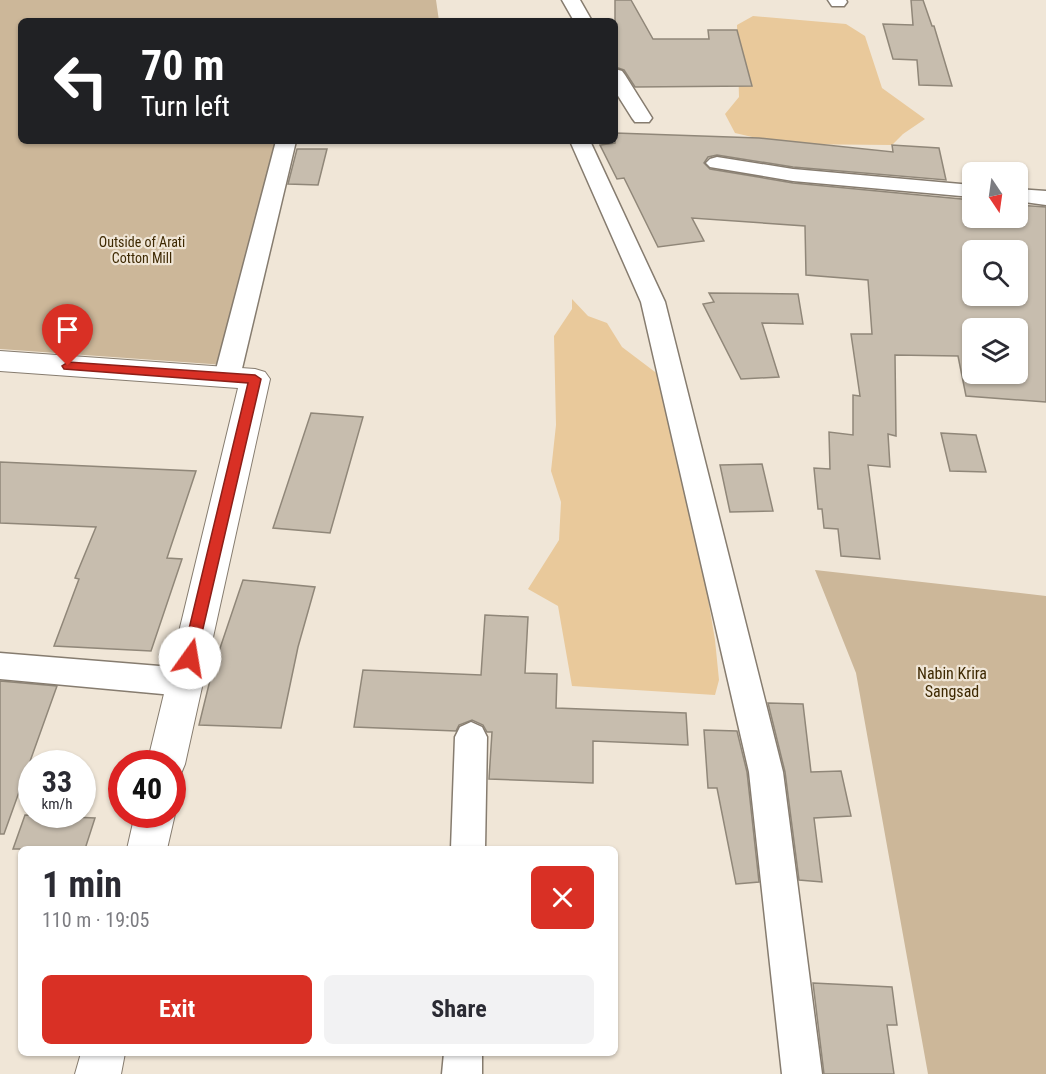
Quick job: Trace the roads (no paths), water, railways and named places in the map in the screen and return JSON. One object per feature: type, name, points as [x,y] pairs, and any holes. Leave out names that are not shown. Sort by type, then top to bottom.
[{"type":"street","points":[[571,0],[581,18]]},
{"type":"street","points":[[618,80],[642,118]]},
{"type":"street","points":[[227,377],[285,144]]},
{"type":"street","points":[[581,144],[653,302],[763,760],[802,1074]]},
{"type":"street","points":[[717,163],[793,175],[962,190]]},
{"type":"street","points":[[1028,196],[1046,198]]},
{"type":"street","points":[[0,362],[255,379],[169,750]]},
{"type":"street","points":[[0,666],[184,682]]},
{"type":"street","points":[[468,846],[471,738]]},
{"type":"street","points":[[148,846],[152,828]]},
{"type":"street","points":[[98,1074],[102,1056]]},
{"type":"street","points":[[462,1074],[463,1056]]},
{"type":"park label","name":"Outside of Arati Cotton Mill","points":[[142,250]]},
{"type":"park label","name":"Nabin Krira Sangsad","points":[[952,682]]}]
